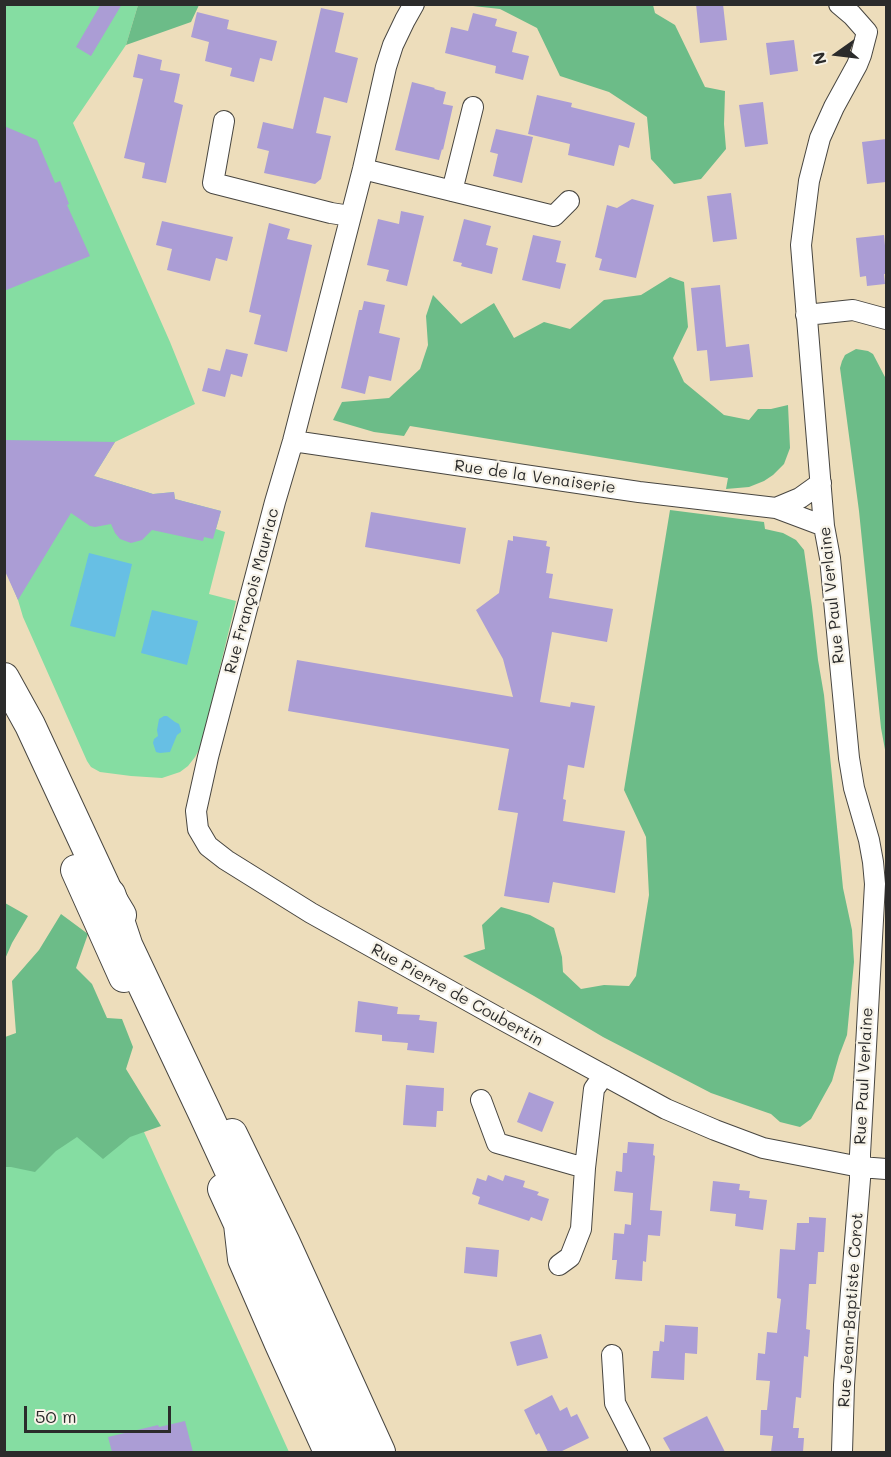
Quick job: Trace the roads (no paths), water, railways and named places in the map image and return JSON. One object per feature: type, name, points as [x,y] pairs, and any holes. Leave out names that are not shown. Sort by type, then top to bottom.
[{"type":"highway","points":[[109,895],[126,946],[361,1452]]},
{"type":"highway","points":[[239,1224],[345,1452]]},
{"type":"main road","points":[[4,678],[30,725],[109,895],[136,939],[279,1230],[380,1452]]},
{"type":"main road","points":[[4,699],[98,922],[239,1224],[243,1259],[329,1452]]},
{"type":"street","name":"Rue François Mauriac","points":[[311,913],[226,860],[208,846],[198,829],[196,811],[275,502],[294,441],[363,169],[386,67],[393,45],[414,4]]},
{"type":"street","name":"Rue Paul Verlaine","points":[[839,4],[867,32],[861,55],[820,138],[808,182],[801,245],[824,526],[830,558],[852,775],[869,840],[875,884],[860,1167]]},
{"type":"street","points":[[452,191],[473,107]]},
{"type":"street","points":[[224,121],[213,183],[350,216]]},
{"type":"street","points":[[363,169],[554,216],[569,201]]},
{"type":"street","points":[[806,315],[853,310],[886,318]]},
{"type":"street","name":"Rue de la Venaiserie","points":[[294,441],[639,492],[776,508],[824,526]]},
{"type":"street","points":[[776,508],[800,498],[821,483]]},
{"type":"street","name":"Rue Pierre de Coubertin","points":[[311,913],[666,1109],[763,1148],[860,1167],[886,1169]]},
{"type":"street","points":[[559,1264],[570,1257],[581,1229],[594,1089],[604,1076]]},
{"type":"street","points":[[481,1100],[497,1143],[585,1168]]},
{"type":"street","name":"Rue Jean-Baptiste Corot","points":[[842,1452],[844,1385],[860,1167]]},
{"type":"street","points":[[612,1355],[615,1403],[640,1452]]},
{"type":"water","points":[[89,553],[132,564],[115,637],[70,626]]},
{"type":"water","points":[[152,610],[198,621],[187,665],[141,653]]},
{"type":"water","points":[[164,716],[179,724],[181,732],[177,735],[170,752],[160,753],[156,752],[153,743],[158,736],[159,719]]}]
